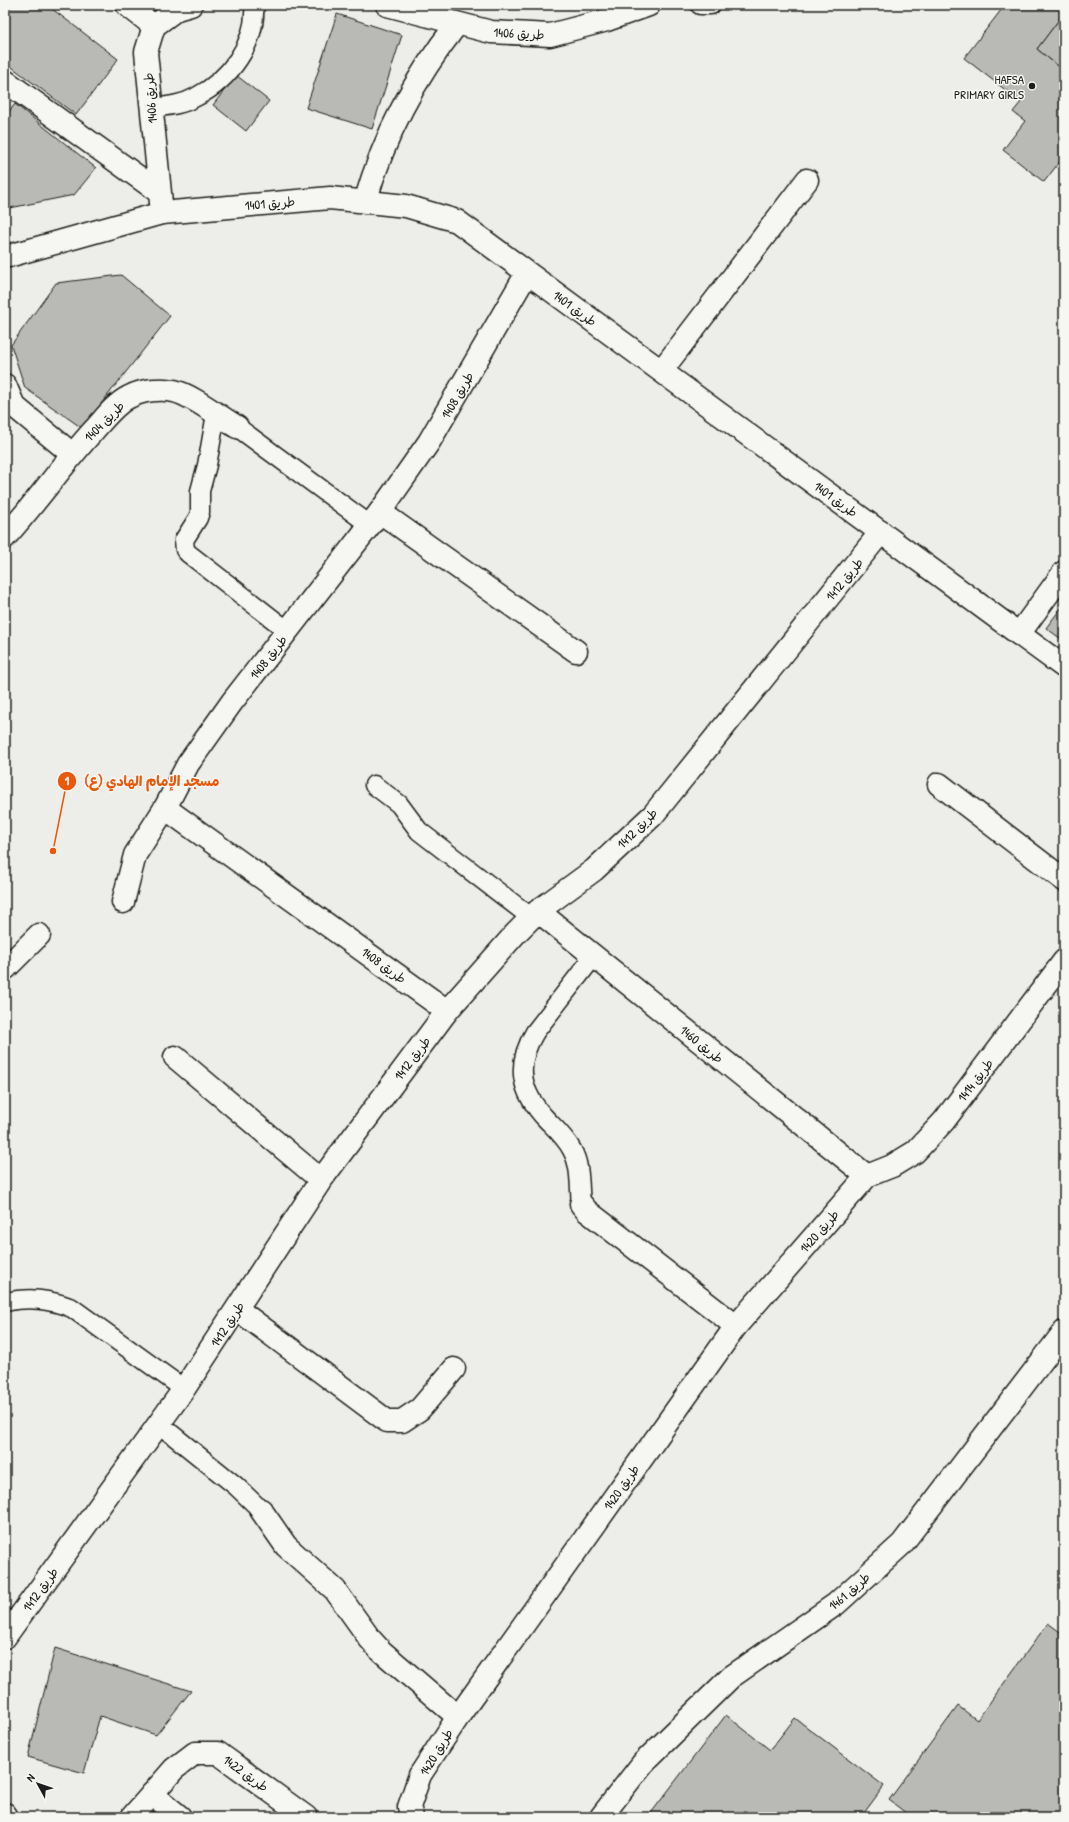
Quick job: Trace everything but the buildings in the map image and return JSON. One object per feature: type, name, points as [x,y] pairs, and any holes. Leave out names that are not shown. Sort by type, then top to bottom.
[{"type":"street","points":[[127,5],[154,26],[177,9],[191,5]]},
{"type":"street","name":"طريق 1406","points":[[387,5],[491,32],[550,35],[607,20],[649,5]]},
{"type":"street","points":[[365,202],[380,157],[401,108],[437,50],[457,24]]},
{"type":"street","name":"طريق 1406","points":[[154,26],[146,52],[162,214]]},
{"type":"street","points":[[5,81],[159,192]]},
{"type":"street","points":[[662,370],[806,180]]},
{"type":"street","name":"طريق 1401","points":[[5,257],[162,214],[330,198],[406,206],[457,222],[662,370],[1064,667]]},
{"type":"street","name":"طريق 1408","points":[[123,902],[135,855],[165,808],[188,764],[232,702],[375,518],[429,442],[527,274]]},
{"type":"street","points":[[5,385],[14,406],[72,454]]},
{"type":"street","name":"طريق 1404","points":[[5,537],[72,454],[118,405],[130,396],[144,391],[174,391],[188,397],[237,427]]},
{"type":"street","points":[[375,518],[576,651]]},
{"type":"street","name":"طريق 1412","points":[[5,1637],[184,1389],[322,1180],[447,1011],[516,932],[535,915],[594,870],[653,815],[881,532]]},
{"type":"street","points":[[1019,634],[1064,572]]},
{"type":"street","points":[[939,784],[1064,880]]},
{"type":"street","name":"طريق 1408","points":[[165,808],[447,1011]]},
{"type":"street","name":"طريق 1460","points":[[535,915],[594,956],[867,1176]]},
{"type":"street","points":[[5,969],[39,935]]},
{"type":"street","name":"طريق 1414","points":[[867,1176],[892,1166],[915,1152],[944,1121],[1064,961]]},
{"type":"street","points":[[175,1057],[322,1180]]},
{"type":"street","name":"طريق 1420","points":[[412,1817],[409,1807],[420,1776],[458,1717],[736,1326],[867,1176]]},
{"type":"street","points":[[581,1204],[587,1211],[736,1326]]},
{"type":"street","points":[[237,1309],[388,1421],[402,1421],[420,1409],[454,1369]]},
{"type":"street","name":"طريق 1461","points":[[601,1817],[643,1763],[731,1677],[836,1604],[902,1544],[1064,1332]]},
{"type":"street","points":[[261,1510],[286,1546],[335,1590],[370,1639],[380,1650],[458,1717]]},
{"type":"street","name":"طريق 1422","points":[[132,1817],[174,1769],[195,1753],[218,1753],[306,1817]]},
{"type":"street","points":[[152,1794],[180,1817]]},
{"type":"lane","points":[[151,108],[174,105],[195,98],[214,86],[230,70],[243,52],[251,31],[254,5]]},
{"type":"lane","points":[[700,5],[711,5]]},
{"type":"lane","points":[[216,414],[207,465],[200,491],[200,512],[198,518],[184,540],[183,545],[189,554],[288,631]]},
{"type":"lane","points":[[237,427],[375,518]]},
{"type":"lane","points":[[374,785],[399,804],[412,824],[422,835],[535,915]]},
{"type":"lane","points":[[581,1204],[578,1167],[572,1150],[529,1097],[524,1084],[522,1071],[528,1043],[594,956]]},
{"type":"lane","points":[[5,1302],[34,1298],[53,1301],[72,1308],[184,1389]]},
{"type":"lane","points":[[159,1424],[236,1486],[261,1510]]},
{"type":"place","name":"HAFSA PRIMARY GIRLS","points":[[1032,86]]},
{"type":"place","name":"مسجد الإمام الهادي (ع)","points":[[53,851]]}]
